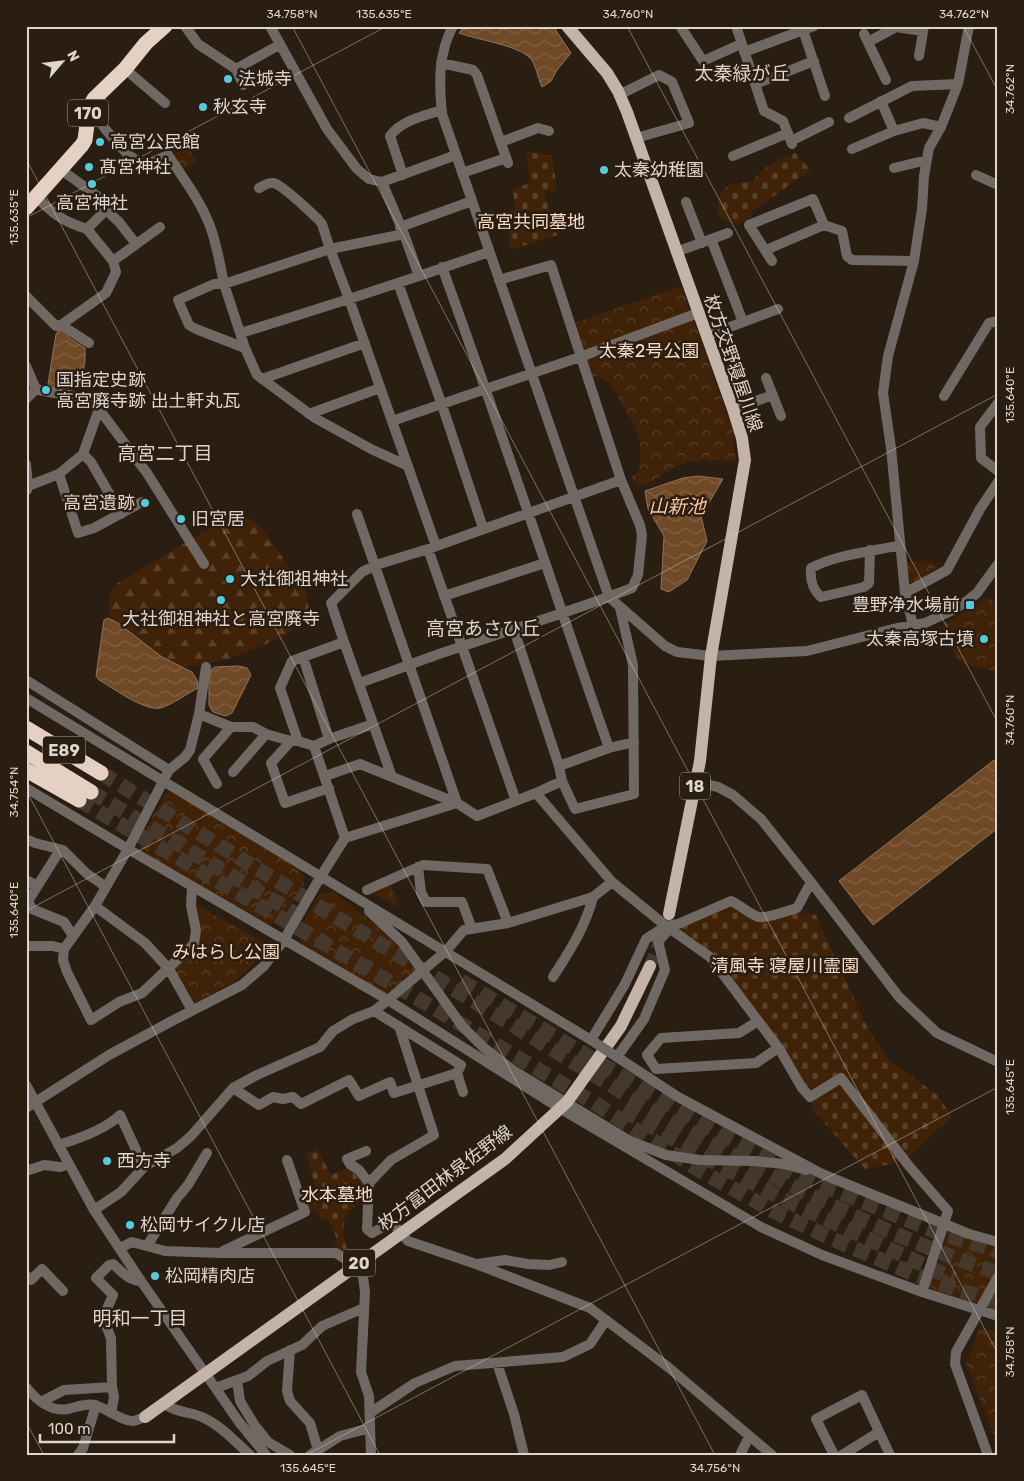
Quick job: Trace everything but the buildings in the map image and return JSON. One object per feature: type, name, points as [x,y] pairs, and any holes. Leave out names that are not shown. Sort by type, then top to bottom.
[{"type":"highway","name":"170","points":[[31,198],[85,140],[89,108],[94,99],[126,69],[146,42],[165,26]]},
{"type":"highway","name":"E89","points":[[26,722],[100,770],[26,728]]},
{"type":"highway","name":"E89","points":[[26,752],[85,796],[26,770]]},
{"type":"main road","name":"枚方交野寝屋川線","points":[[567,26],[607,73],[619,95],[733,409],[742,438],[745,460],[712,656],[700,762],[669,914]]},
{"type":"main road","points":[[564,1106],[621,1026],[650,966]]},
{"type":"main road","name":"枚方富田林泉佐野線","points":[[145,1417],[505,1159],[564,1106]]},
{"type":"street","points":[[185,26],[198,44],[236,69],[243,85]]},
{"type":"street","points":[[270,26],[327,129],[357,169],[369,179],[382,182],[456,155]]},
{"type":"street","points":[[453,26],[443,52],[439,76],[442,110],[489,252],[609,597],[620,608],[665,646],[677,652],[712,656],[807,651],[925,623],[967,602],[977,593],[998,564]]},
{"type":"street","points":[[680,26],[703,61],[808,28],[814,61],[825,96]]},
{"type":"street","points":[[736,26],[764,111],[783,121],[790,139]]},
{"type":"street","points":[[913,625],[905,593],[891,448],[883,392],[888,356],[914,261],[929,148],[941,127],[958,84],[969,26]]},
{"type":"street","points":[[886,80],[866,38],[896,27],[924,28],[919,56]]},
{"type":"street","points":[[236,69],[279,45]]},
{"type":"street","points":[[756,84],[814,61]]},
{"type":"street","points":[[441,63],[473,70],[477,75],[507,160],[462,173]]},
{"type":"street","points":[[126,69],[165,103]]},
{"type":"street","points":[[619,95],[659,75],[672,82],[689,123],[636,138]]},
{"type":"street","points":[[849,118],[912,86],[958,84]]},
{"type":"street","points":[[881,102],[894,130]]},
{"type":"street","points":[[89,108],[125,150],[137,161],[147,164],[168,155],[193,192],[215,240],[224,284],[241,333],[244,348],[257,375],[309,414],[370,449],[408,466]]},
{"type":"street","points":[[403,175],[390,136],[396,127],[404,123],[442,110]]},
{"type":"street","points":[[733,156],[790,139],[829,122]]},
{"type":"street","points":[[852,149],[894,130],[923,122],[941,127]]},
{"type":"street","points":[[500,142],[538,128],[549,131]]},
{"type":"street","points":[[894,168],[927,160]]},
{"type":"street","points":[[60,169],[96,195],[106,210],[119,222],[136,244]]},
{"type":"street","points":[[976,175],[998,185]]},
{"type":"street","points":[[382,182],[419,276]]},
{"type":"street","points":[[258,188],[273,183],[281,187],[322,224],[408,466],[432,547],[444,596],[516,801]]},
{"type":"street","points":[[31,198],[66,222],[87,229],[112,262],[116,272],[106,294],[61,326]]},
{"type":"street","points":[[772,261],[749,225],[814,199],[824,225]]},
{"type":"street","points":[[244,348],[189,325],[178,300],[214,284],[224,284],[330,249],[402,231],[472,201]]},
{"type":"street","points":[[686,202],[743,322]]},
{"type":"street","points":[[87,229],[106,210]]},
{"type":"street","points":[[766,250],[824,225],[842,231],[847,256],[852,260],[914,261]]},
{"type":"street","points":[[112,262],[160,227]]},
{"type":"street","points":[[676,252],[728,232]]},
{"type":"street","points":[[241,333],[489,252]]},
{"type":"street","points":[[359,683],[461,646],[609,597],[632,588],[638,575],[642,536],[640,525],[621,480],[551,265],[499,280]]},
{"type":"street","points":[[442,267],[487,389],[609,748]]},
{"type":"street","points":[[398,283],[442,405],[483,528]]},
{"type":"street","points":[[26,296],[56,326],[61,326],[89,343]]},
{"type":"street","points":[[706,336],[778,309]]},
{"type":"street","points":[[392,422],[580,357],[698,313]]},
{"type":"street","points":[[944,396],[989,323],[998,321]]},
{"type":"street","points":[[262,379],[364,343]]},
{"type":"street","points":[[26,366],[36,389],[45,393],[91,400],[147,473],[204,564]]},
{"type":"street","points":[[766,378],[781,416]]},
{"type":"street","points":[[309,414],[380,388]]},
{"type":"street","points":[[26,399],[36,389]]},
{"type":"street","points":[[733,409],[773,395]]},
{"type":"street","points":[[998,403],[980,427],[981,458],[998,471]]},
{"type":"street","points":[[26,464],[27,488],[59,474],[83,454],[98,409]]},
{"type":"street","points":[[83,454],[91,462],[121,514]]},
{"type":"street","points":[[59,474],[78,533],[94,528],[142,502]]},
{"type":"street","points":[[392,777],[331,603],[362,572],[376,565],[621,480]]},
{"type":"street","points":[[905,593],[947,570],[980,509],[998,482]]},
{"type":"street","points":[[357,514],[457,804]]},
{"type":"street","points":[[870,550],[869,583],[864,587],[821,597],[814,590],[810,577],[811,568],[820,563],[870,550],[900,545]]},
{"type":"street","points":[[444,596],[545,564]]},
{"type":"street","points":[[514,630],[559,766],[562,781],[575,809],[634,794],[633,665],[620,608]]},
{"type":"street","points":[[294,741],[280,688],[292,661],[344,642]]},
{"type":"street","points":[[303,657],[329,739]]},
{"type":"street","points":[[192,887],[192,906],[196,930],[194,944],[142,993],[119,1002],[91,1020],[62,960],[64,949],[95,906],[128,849],[169,770],[185,757],[190,750],[199,714],[206,667]]},
{"type":"street","points":[[26,680],[169,770]]},
{"type":"street","points":[[26,698],[446,951],[591,1040],[678,1097],[822,1174],[943,1224],[998,1242]]},
{"type":"street","points":[[199,714],[231,726],[253,727],[266,734],[314,746],[373,724]]},
{"type":"street","points":[[217,784],[203,759],[231,726]]},
{"type":"street","points":[[233,772],[266,734]]},
{"type":"street","points":[[294,741],[271,763],[286,803],[329,788]]},
{"type":"street","points":[[559,766],[609,748],[634,742]]},
{"type":"street","points":[[314,746],[345,838]]},
{"type":"street","points":[[325,776],[360,764],[457,804],[477,816],[562,781]]},
{"type":"street","points":[[696,782],[718,787],[733,795],[761,819],[899,997],[937,1033],[998,1062]]},
{"type":"street","points":[[26,788],[192,887],[388,1000],[760,1227],[822,1255],[922,1292],[998,1316]]},
{"type":"street","points":[[536,793],[612,882],[666,926],[710,957],[778,1048],[802,1088],[810,1097],[841,1078],[909,1166],[948,1211],[922,1292]]},
{"type":"street","points":[[31,1105],[109,1055],[192,1010],[242,986],[264,966],[284,940],[345,838],[457,804]]},
{"type":"street","points":[[26,839],[63,850],[86,873],[106,887]]},
{"type":"street","points":[[60,850],[28,901],[32,909],[64,922],[73,936]]},
{"type":"street","points":[[367,890],[423,865],[487,869],[508,923]]},
{"type":"street","points":[[418,867],[421,892],[426,902],[462,902],[472,928]]},
{"type":"street","points":[[26,880],[37,886]]},
{"type":"street","points":[[94,1210],[121,1192],[144,1167],[177,1148],[191,1136],[233,1088],[257,1075],[320,1047],[333,1031],[353,1018],[374,1011],[446,951],[464,930],[508,923],[593,897],[612,882]]},
{"type":"street","points":[[591,1040],[624,984],[646,939],[666,926],[678,924],[731,902],[741,905],[758,917],[797,908],[811,882]]},
{"type":"street","points":[[552,977],[570,951],[590,910],[593,897]]},
{"type":"street","points":[[356,898],[402,942],[462,1026],[483,1047],[511,1069],[564,1106],[630,1141],[666,1155],[700,1160],[774,1163],[822,1174]]},
{"type":"street","points":[[95,906],[145,943],[169,969],[192,1010]]},
{"type":"street","points":[[617,1057],[644,1019],[665,970],[658,948],[658,941],[666,933],[666,926]]},
{"type":"street","points":[[26,946],[53,946],[64,949]]},
{"type":"street","points":[[374,1011],[461,1065],[457,1073],[463,1092]]},
{"type":"street","points":[[758,1021],[739,1033],[661,1038],[647,1055],[656,1069],[666,1069],[756,1063],[778,1048]]},
{"type":"street","points":[[369,1183],[392,1160],[434,1134],[399,1026]]},
{"type":"street","points":[[233,1088],[259,1105],[273,1097],[283,1099],[292,1097],[301,1104],[349,1080],[360,1096],[390,1082],[394,1093],[457,1073]]},
{"type":"street","points":[[26,1085],[31,1105],[58,1145],[94,1210],[239,1422],[266,1455]]},
{"type":"street","points":[[58,1145],[78,1139],[120,1115],[144,1167]]},
{"type":"street","points":[[366,1151],[346,1159],[359,1170],[369,1183],[368,1229],[372,1233],[390,1223],[408,1241],[476,1264],[590,1308],[668,1367],[772,1455]]},
{"type":"street","points":[[147,1246],[207,1153]]},
{"type":"street","points":[[220,1253],[304,1212],[287,1160]]},
{"type":"street","points":[[26,1171],[44,1165],[60,1167],[69,1164]]},
{"type":"street","points":[[120,1248],[132,1242],[165,1250],[220,1253],[336,1253],[356,1266],[363,1276],[365,1292],[361,1372],[369,1396],[371,1455]]},
{"type":"street","points":[[476,1264],[505,1260],[549,1265],[562,1262]]},
{"type":"street","points":[[111,1413],[114,1397],[111,1338],[103,1318],[113,1295],[96,1278],[109,1265],[113,1264],[127,1277],[141,1281]]},
{"type":"street","points":[[26,1275],[31,1280],[42,1269],[62,1291]]},
{"type":"street","points":[[988,1455],[955,1364],[956,1352],[998,1277]]},
{"type":"street","points":[[216,1388],[248,1376],[267,1361],[308,1341],[322,1326],[364,1308]]},
{"type":"street","points":[[370,1413],[415,1383],[455,1366],[564,1357],[590,1344],[606,1320]]},
{"type":"street","points":[[290,1350],[287,1391],[290,1401],[310,1423],[314,1452],[340,1436],[370,1429]]},
{"type":"street","points":[[497,1364],[514,1414],[524,1455]]},
{"type":"street","points":[[237,1380],[240,1400],[255,1426],[268,1442],[290,1455]]},
{"type":"street","points":[[26,1387],[42,1402],[61,1410],[86,1404],[96,1405],[133,1421],[145,1417]]},
{"type":"street","points":[[42,1402],[64,1390],[112,1387]]},
{"type":"street","points":[[834,1455],[816,1419],[862,1395],[890,1455]]},
{"type":"street","points":[[164,1404],[174,1411],[204,1418],[223,1431],[250,1455]]},
{"type":"street","points":[[78,1455],[83,1448],[96,1405]]},
{"type":"street","points":[[370,1429],[376,1444],[377,1455]]},
{"type":"street","points":[[842,1455],[879,1432]]},
{"type":"street","points":[[740,1455],[749,1437]]},
{"type":"green space","points":[[187,145],[197,161],[182,170],[172,155]]},
{"type":"green space","name":"高宮共同墓地","points":[[526,152],[552,155],[557,190],[544,192],[558,235],[510,250],[506,212],[515,209],[513,189],[530,183]]},
{"type":"green space","points":[[795,153],[811,170],[751,212],[752,216],[739,225],[725,221],[718,214],[719,198],[725,188],[737,183],[753,181],[772,164]]},
{"type":"green space","name":"太秦2号公園","points":[[681,286],[733,430],[736,462],[692,461],[667,471],[650,482],[639,486],[631,477],[638,472],[640,465],[640,444],[635,427],[610,383],[596,376],[590,378],[574,323]]},
{"type":"green space","points":[[245,515],[262,528],[306,592],[310,614],[293,630],[251,651],[234,657],[218,662],[188,666],[167,660],[110,617],[108,614],[110,593],[116,584],[229,517]]},
{"type":"green space","points":[[931,561],[937,567],[910,586],[906,562]]},
{"type":"green space","points":[[989,597],[998,604],[997,672],[964,664],[957,658],[943,629],[943,625]]},
{"type":"green space","points":[[173,791],[302,871],[304,885],[283,918],[269,925],[141,852],[140,840],[165,794]]},
{"type":"green space","points":[[390,885],[400,906],[397,907],[373,893]]},
{"type":"green space","points":[[334,891],[388,936],[416,971],[392,991],[382,992],[301,943],[299,929],[319,895]]},
{"type":"green space","name":"みはらし公園","points":[[197,905],[269,945],[256,962],[235,981],[195,1003],[173,968],[197,945]]},
{"type":"green space","name":"清風寺 寝屋川霊園","points":[[734,906],[759,920],[798,912],[816,915],[869,1031],[888,1059],[937,1095],[952,1116],[909,1157],[892,1164],[865,1169],[812,1109],[813,1100],[763,1019],[714,955],[676,929]]},
{"type":"green space","name":"水本墓地","points":[[317,1148],[331,1175],[350,1167],[364,1186],[362,1200],[350,1210],[344,1221],[343,1227],[347,1249],[341,1251],[333,1250],[337,1239],[329,1221],[322,1220],[316,1211],[310,1210],[308,1203],[317,1192],[306,1154]]},
{"type":"green space","points":[[948,1230],[998,1245],[998,1266],[977,1312],[929,1293]]},
{"type":"green space","points":[[980,1327],[998,1332],[998,1446],[966,1364]]},
{"type":"water","points":[[464,26],[553,26],[571,53],[557,70],[551,81],[542,87],[534,64],[524,53],[507,46],[459,33]]},
{"type":"water","points":[[60,329],[69,334],[68,337],[85,348],[81,386],[78,388],[51,388],[48,384],[56,334]]},
{"type":"water","name":"山新池","points":[[698,476],[723,479],[701,516],[707,541],[687,580],[669,592],[661,589],[664,536],[648,509],[645,491],[683,478]]},
{"type":"water","points":[[108,618],[118,623],[162,657],[192,672],[197,680],[198,688],[169,705],[153,708],[137,703],[99,680],[96,676],[104,620]]},
{"type":"water","points":[[239,666],[247,668],[251,675],[232,713],[226,716],[213,712],[209,705],[211,670],[215,667]]},
{"type":"water","points":[[994,760],[998,764],[998,828],[873,925],[839,881]]},
{"type":"tunnel","points":[[101,773],[672,1121],[762,1170],[854,1216],[949,1256],[998,1273]]},
{"type":"tunnel","points":[[91,792],[301,917]]},
{"type":"tunnel","points":[[79,800],[591,1101],[699,1170],[773,1211],[916,1275],[998,1303]]},
{"type":"tunnel","points":[[650,966],[661,936]]},
{"type":"tunnel","points":[[461,981],[713,1130],[795,1174],[934,1231],[998,1251]]},
{"type":"tunnel","points":[[623,1110],[781,1198],[954,1279]]},
{"type":"place","name":"法城寺","points":[[228,79]]},
{"type":"place","name":"秋玄寺","points":[[203,107]]},
{"type":"place","name":"高宮公民館","points":[[100,142]]},
{"type":"place","name":"髙宮神社","points":[[89,167]]},
{"type":"place","name":"太秦幼稚園","points":[[604,170]]},
{"type":"place","name":"高宮神社","points":[[92,184]]},
{"type":"place","name":"国指定史跡 高宮廃寺跡 出土軒丸瓦","points":[[46,390]]},
{"type":"place","name":"高宮遺跡","points":[[145,503]]},
{"type":"place","name":"旧宮居","points":[[181,519]]},
{"type":"place","name":"大社御祖神社","points":[[230,579]]},
{"type":"place","name":"大社御祖神社と高宮廃寺","points":[[221,600]]},
{"type":"place","name":"豊野浄水場前","points":[[970,605]]},
{"type":"place","name":"太秦高塚古墳","points":[[984,639]]},
{"type":"place","name":"西方寺","points":[[107,1161]]},
{"type":"place","name":"松岡サイクル店","points":[[130,1225]]},
{"type":"place","name":"松岡精肉店","points":[[155,1276]]},
{"type":"district","name":"太秦緑が丘","points":[[742,73]]},
{"type":"district","name":"高宮二丁目","points":[[165,453]]},
{"type":"district","name":"高宮あさひ丘","points":[[483,628]]},
{"type":"district","name":"明和一丁目","points":[[140,1318]]}]
